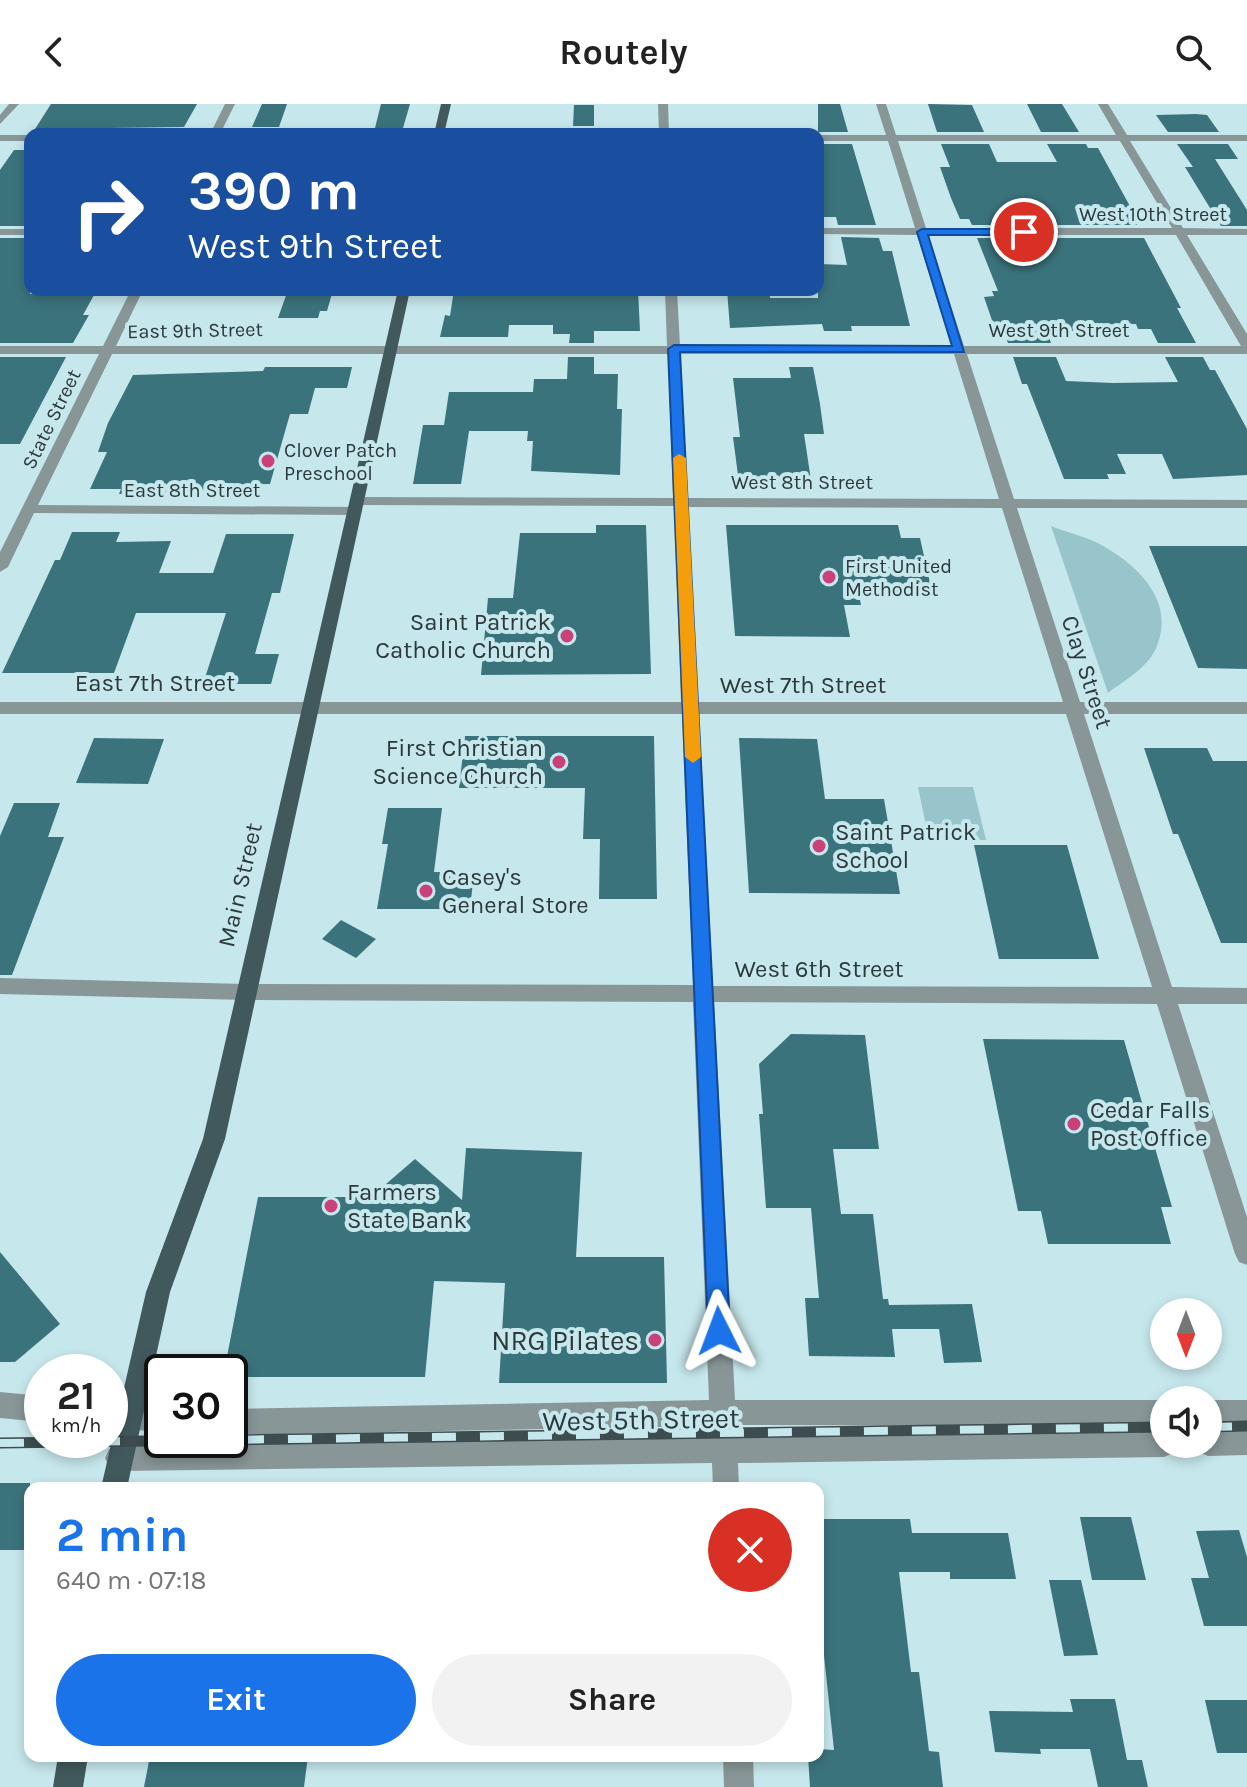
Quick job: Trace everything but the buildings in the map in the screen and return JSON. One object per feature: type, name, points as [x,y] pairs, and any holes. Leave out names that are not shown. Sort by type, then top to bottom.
[{"type":"main road","points":[[440,128],[446,104]]},
{"type":"main road","name":"Main Street","points":[[128,1390],[158,1292],[214,1139],[403,296]]},
{"type":"main road","name":"Main Street","points":[[115,1482],[118,1458]]},
{"type":"main road","points":[[68,1787],[72,1762]]},
{"type":"street","points":[[0,121],[14,104]]},
{"type":"street","points":[[218,128],[230,104]]},
{"type":"street","points":[[663,104],[664,128]]},
{"type":"street","name":"Clay Street","points":[[881,104],[1247,1254]]},
{"type":"street","points":[[1103,104],[1247,348]]},
{"type":"street","points":[[0,138],[24,138]]},
{"type":"street","points":[[824,138],[1247,138]]},
{"type":"street","name":"West 10th Street","points":[[824,231],[1247,232]]},
{"type":"street","points":[[0,232],[24,232]]},
{"type":"street","name":"State Street","points":[[0,567],[134,296]]},
{"type":"street","points":[[671,296],[726,1482]]},
{"type":"street","name":"West 9th Street","points":[[391,348],[1247,348]]},
{"type":"street","name":"East 9th Street","points":[[0,350],[391,348]]},
{"type":"street","name":"West 8th Street","points":[[356,506],[681,502],[1247,504]]},
{"type":"street","name":"East 8th Street","points":[[29,509],[356,506]]},
{"type":"street","name":"West 7th Street","points":[[310,707],[1247,708]]},
{"type":"street","name":"East 7th Street","points":[[0,708],[310,707]]},
{"type":"street","name":"West 6th Street","points":[[0,986],[246,992],[1247,996]]},
{"type":"street","points":[[0,1405],[24,1407]]},
{"type":"street","name":"West 5th Street","points":[[248,1422],[722,1413],[1150,1413]]},
{"type":"street","points":[[1222,1413],[1247,1413]]},
{"type":"street","points":[[1222,1443],[1247,1442]]},
{"type":"street","name":"West 5th Street","points":[[128,1458],[1150,1444]]},
{"type":"street","points":[[738,1762],[739,1787]]},
{"type":"shaded area","points":[[1051,526],[1091,540],[1116,554],[1141,575],[1157,600],[1161,630],[1153,654],[1136,672],[1108,693]]},
{"type":"shaded area","points":[[918,787],[973,787],[986,840],[929,840]]},
{"type":"railway","points":[[1222,1427],[1247,1426]]},
{"type":"railway","points":[[0,1443],[1150,1427]]},
{"type":"slow traffic","points":[[679,458],[693,757]]},
{"type":"place","name":"Clover Patch Preschool","points":[[268,461]]},
{"type":"place","name":"First United Methodist","points":[[829,577]]},
{"type":"place","name":"Saint Patrick Catholic Church","points":[[567,636]]},
{"type":"place","name":"First Christian Science Church","points":[[559,762]]},
{"type":"place","name":"Saint Patrick School","points":[[819,846]]},
{"type":"place","name":"Casey's General Store","points":[[426,891]]},
{"type":"place","name":"Cedar Falls Post Office","points":[[1074,1124]]},
{"type":"place","name":"Farmers State Bank","points":[[331,1206]]},
{"type":"place","name":"NRG Pilates","points":[[655,1340]]},
{"type":"route","points":[[719,1331],[674,349],[959,350],[922,232],[1024,232]]}]
